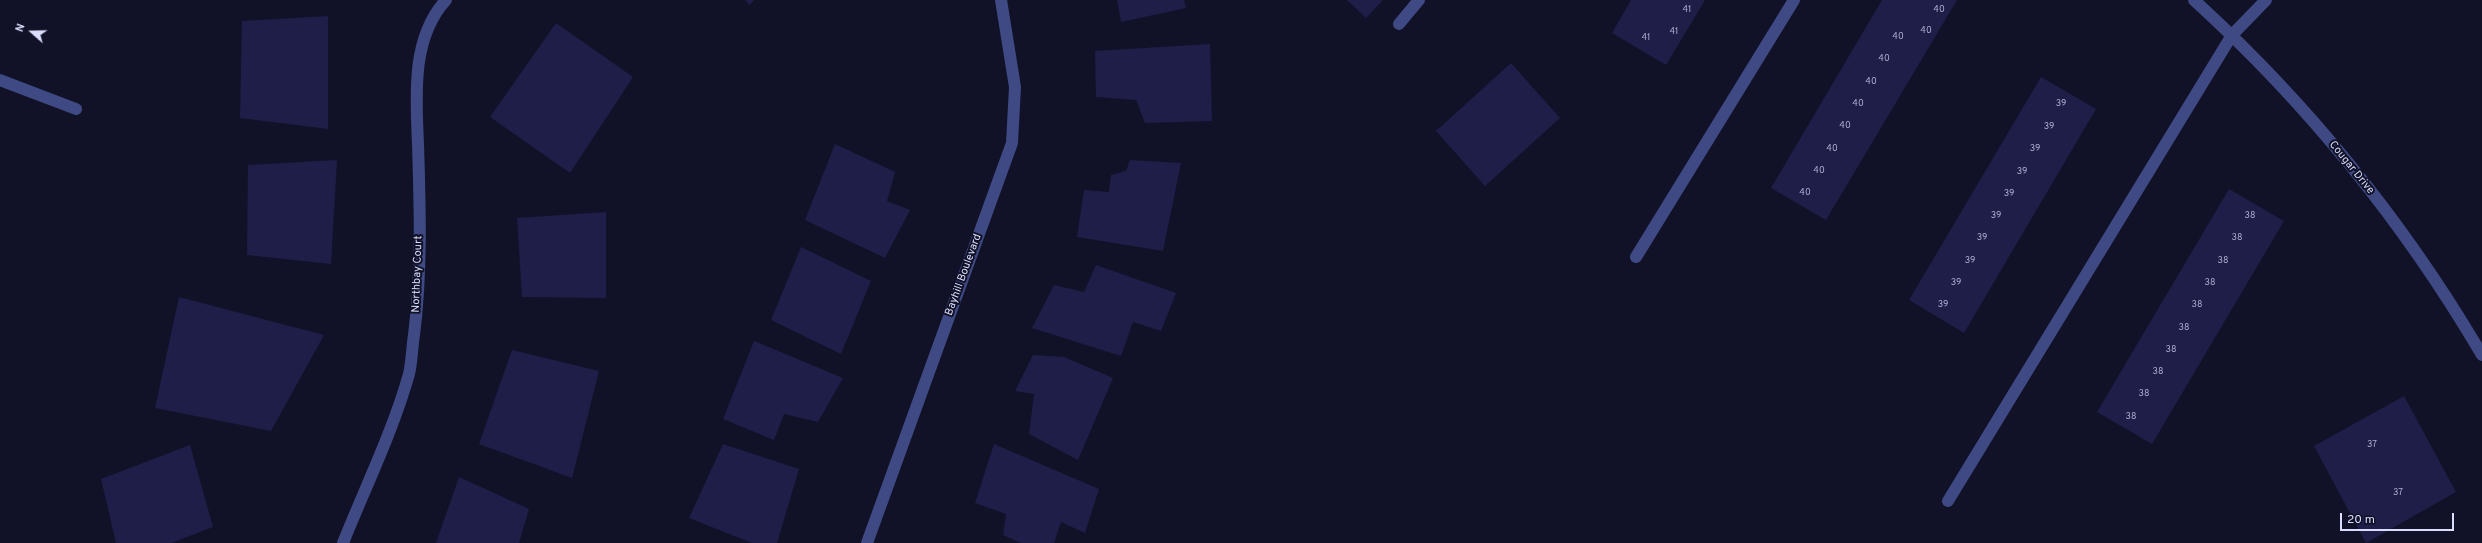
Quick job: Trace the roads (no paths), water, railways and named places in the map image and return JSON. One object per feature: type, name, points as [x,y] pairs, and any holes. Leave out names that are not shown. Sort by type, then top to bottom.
[{"type":"street","name":"Northbay Court","points":[[343,543],[380,452],[409,373],[419,298],[420,195],[416,91],[422,44],[441,5],[446,0]]},
{"type":"street","name":"Bayhill Boulevard","points":[[867,543],[1012,143],[1015,87],[1001,0]]},
{"type":"street","points":[[1399,24],[1419,0]]},
{"type":"street","points":[[1636,257],[1794,0]]},
{"type":"street","name":"Cougar Drive","points":[[2194,0],[2232,35],[2320,129],[2398,227],[2454,308],[2482,355]]},
{"type":"street","points":[[1948,501],[2232,35],[2266,0]]},
{"type":"street","points":[[0,80],[76,109]]}]
